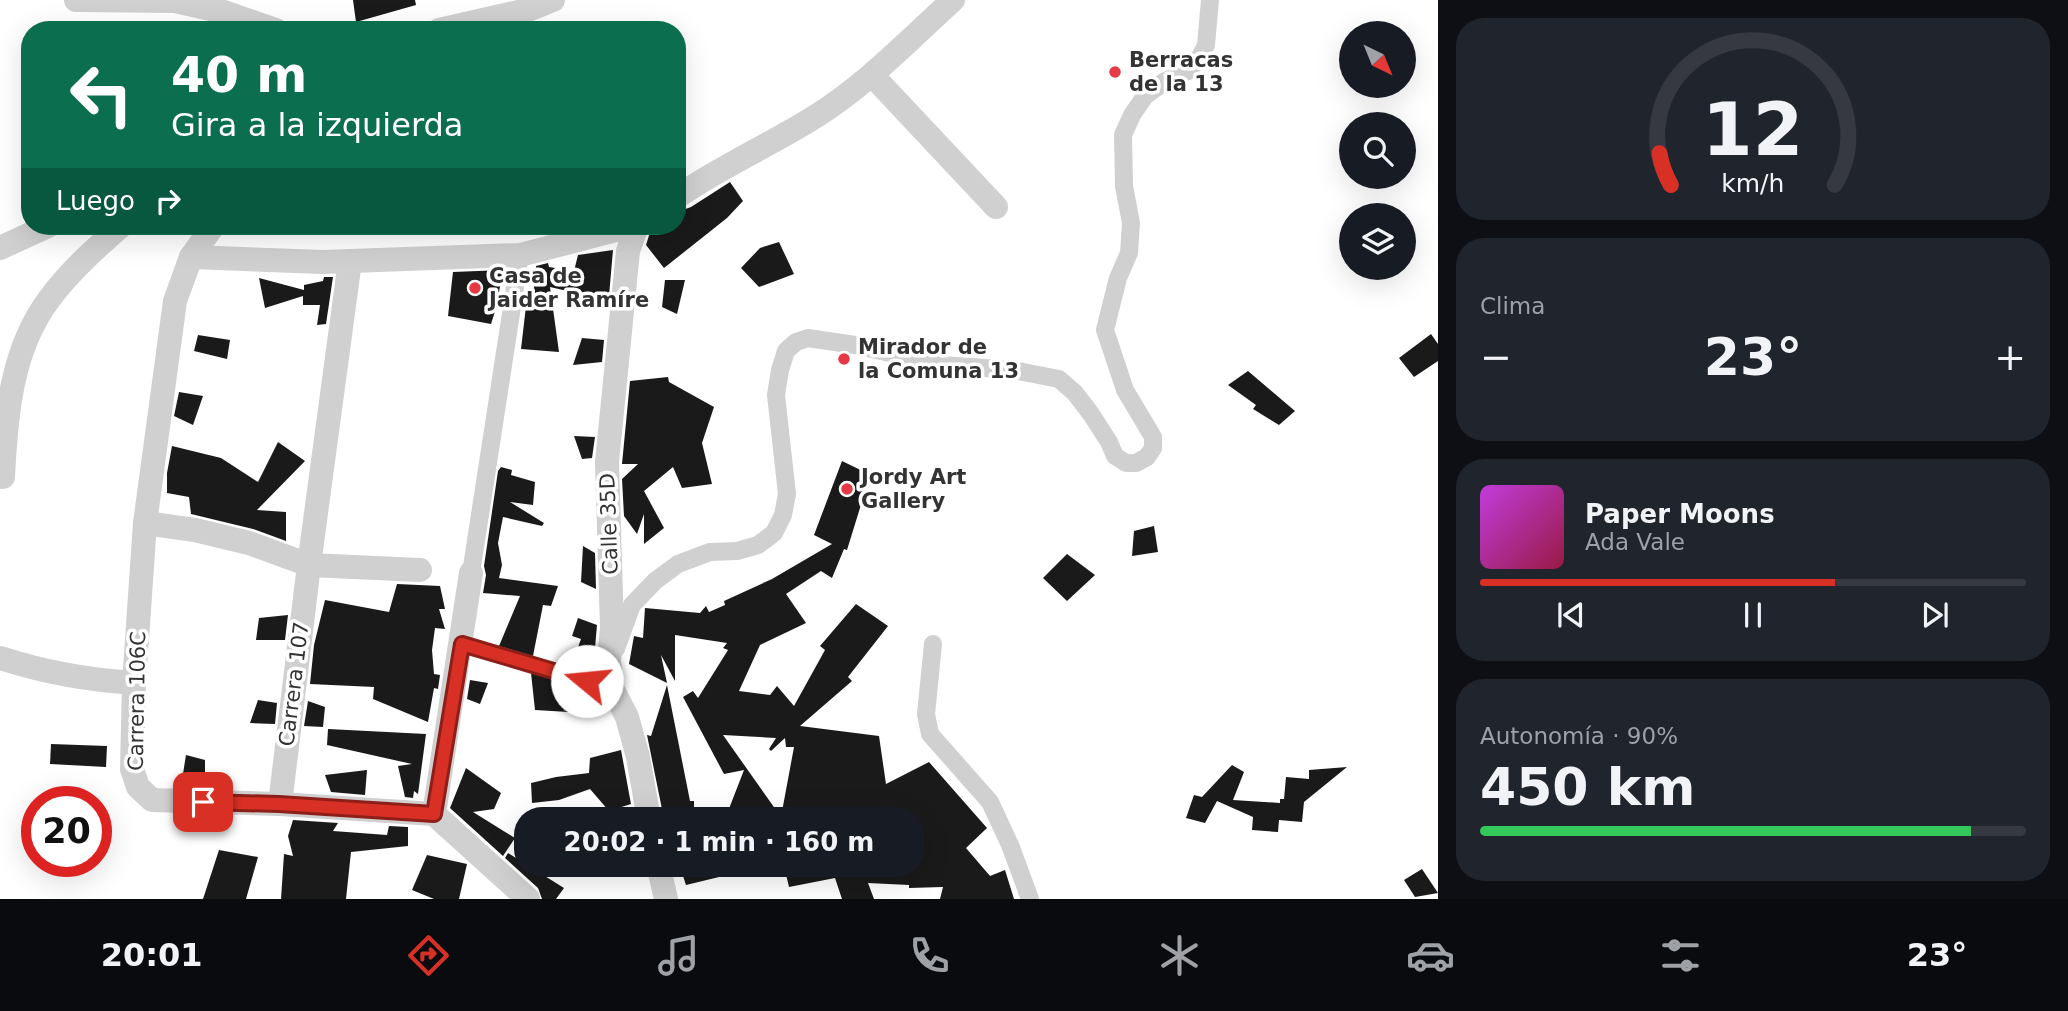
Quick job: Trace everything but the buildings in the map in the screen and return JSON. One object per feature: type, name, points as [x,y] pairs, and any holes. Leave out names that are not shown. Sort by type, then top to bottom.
[{"type":"street","points":[[76,0],[175,0],[226,21]]},
{"type":"street","points":[[478,21],[531,9],[552,0]]},
{"type":"street","points":[[686,191],[814,118],[872,75],[953,0]]},
{"type":"street","points":[[609,661],[617,648],[632,605],[655,581],[678,564],[710,552],[737,551],[758,545],[774,533],[783,515],[787,494],[776,396],[786,351],[796,342],[808,338],[855,345],[942,365],[1013,370],[1059,380],[1075,393],[1091,414],[1115,456],[1126,463],[1136,463],[1147,457],[1153,447],[1153,437],[1125,390],[1105,330],[1118,278],[1129,253],[1131,223],[1124,186],[1123,135],[1145,96],[1165,81],[1188,71],[1199,60],[1206,46],[1210,0]]},
{"type":"street","points":[[872,75],[996,207]]},
{"type":"street","points":[[0,248],[28,235]]},
{"type":"street","points":[[3,477],[6,429],[16,368],[33,325],[66,278],[111,235]]},
{"type":"street","name":"Carrera 106C","points":[[207,235],[191,257],[178,288],[170,323],[145,523],[134,683],[132,769],[138,787],[152,800],[279,804],[434,814]]},
{"type":"street","points":[[191,257],[323,262],[520,256],[600,235]]},
{"type":"street","name":"Calle 35D","points":[[632,235],[607,462],[612,628],[609,661],[612,688],[627,718],[638,757],[647,807]]},
{"type":"street","points":[[520,256],[434,814],[528,899]]},
{"type":"street","name":"Carrera 107","points":[[279,804],[351,261]]},
{"type":"street","points":[[145,523],[195,530],[249,543],[309,565],[420,570]]},
{"type":"street","points":[[933,644],[926,713],[930,734],[990,802],[1030,899]]},
{"type":"street","points":[[0,658],[42,672],[134,683]]},
{"type":"street","points":[[661,877],[666,899]]},
{"type":"lane","points":[[462,644],[612,688]]},
{"type":"place","name":"Berracas de la 13","points":[[1115,72]]},
{"type":"place","name":"Casa de Jaider Ramíre","points":[[475,288]]},
{"type":"place","name":"Mirador de la Comuna 13","points":[[844,359]]},
{"type":"place","name":"Jordy Art Gallery","points":[[847,489]]},
{"type":"route","points":[[203,802],[434,814],[462,644],[587,681]]}]
